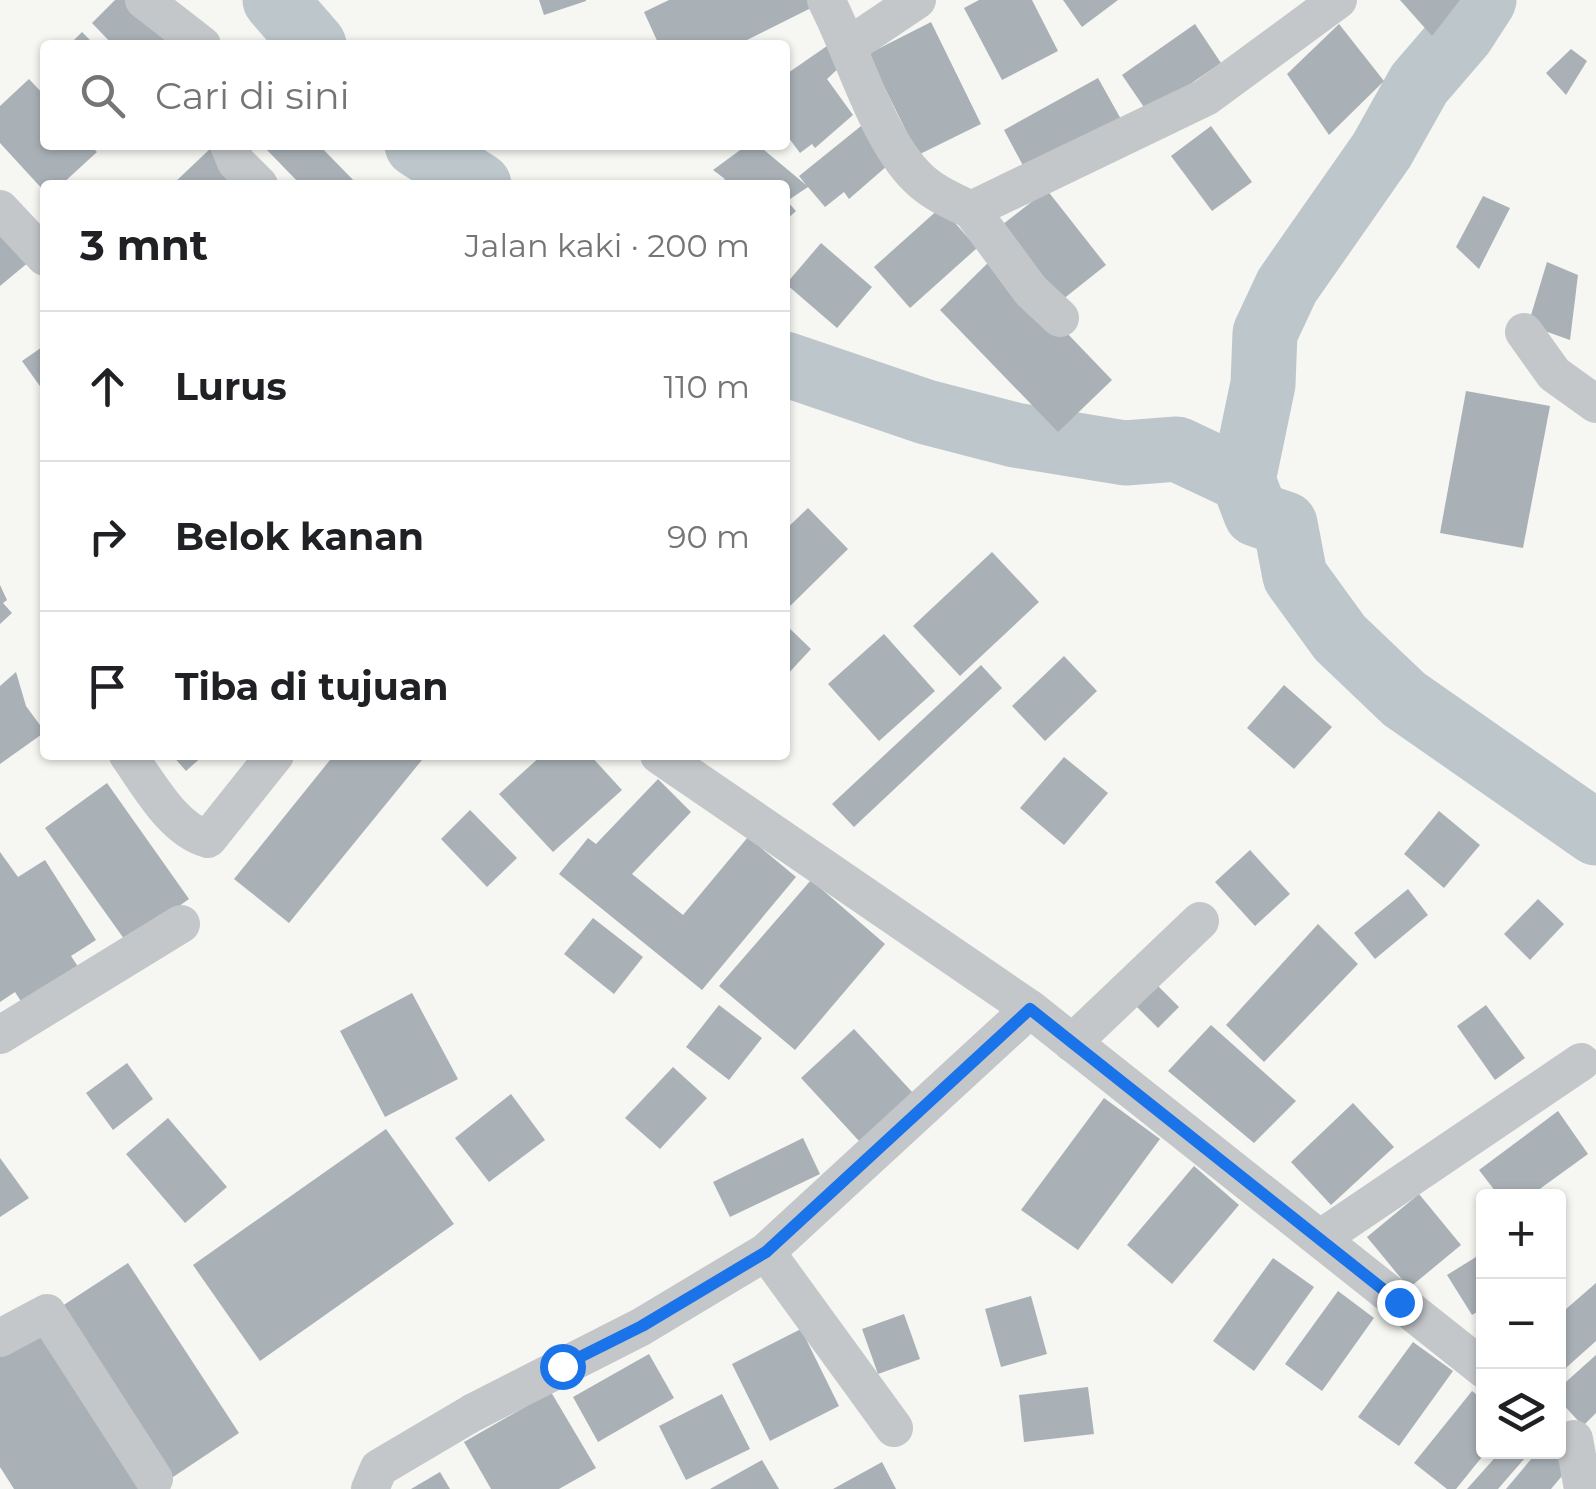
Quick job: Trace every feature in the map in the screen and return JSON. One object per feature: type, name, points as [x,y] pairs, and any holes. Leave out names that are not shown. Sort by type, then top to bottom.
[{"type":"street","points":[[144,0],[196,40]]},
{"type":"street","points":[[826,0],[850,45],[886,133],[916,176],[936,193],[971,210],[1031,291],[1060,318]]},
{"type":"street","points":[[850,45],[917,0]]},
{"type":"street","points":[[971,210],[1206,97],[1338,0]]},
{"type":"street","points":[[230,150],[236,162],[255,180]]},
{"type":"street","points":[[0,209],[40,252]]},
{"type":"street","points":[[1524,332],[1554,374],[1596,404]]},
{"type":"street","points":[[132,760],[173,813],[197,836],[208,839],[270,760]]},
{"type":"street","points":[[666,760],[1030,1009],[1476,1363]]},
{"type":"street","points":[[1072,1043],[1200,921]]},
{"type":"street","points":[[0,1035],[180,924]]},
{"type":"street","points":[[370,1489],[379,1468],[472,1413],[642,1326],[766,1252],[1030,1009]]},
{"type":"street","points":[[1322,1238],[1581,1062]]},
{"type":"street","points":[[766,1252],[894,1428]]},
{"type":"street","points":[[0,1338],[46,1313],[154,1479]]},
{"type":"street","points":[[1576,1432],[1583,1489]]},
{"type":"building","points":[[115,0],[126,0],[165,40],[108,40],[92,23]]},
{"type":"building","points":[[539,0],[586,0],[586,1],[544,15]]},
{"type":"building","points":[[669,0],[827,0],[747,40],[657,40],[644,12]]},
{"type":"building","points":[[979,0],[1032,0],[1058,51],[1002,80],[964,8]]},
{"type":"building","points":[[1063,0],[1118,0],[1082,27]]},
{"type":"building","points":[[1400,0],[1460,0],[1432,36]]},
{"type":"building","points":[[931,22],[981,124],[918,155],[868,54]]},
{"type":"building","points":[[1195,24],[1221,63],[1148,113],[1122,75]]},
{"type":"building","points":[[1339,24],[1384,81],[1329,135],[1287,74]]},
{"type":"building","points":[[82,32],[90,40],[74,40]]},
{"type":"building","points":[[827,46],[843,64],[827,79],[853,115],[815,148],[812,144],[800,153],[790,140],[790,72]]},
{"type":"building","points":[[1571,49],[1587,61],[1566,95],[1546,73]]},
{"type":"building","points":[[1098,78],[1122,121],[1027,173],[1004,130]]},
{"type":"building","points":[[29,79],[40,91],[40,150],[97,152],[66,180],[40,180],[40,187],[0,143],[0,106]]},
{"type":"building","points":[[866,122],[895,159],[849,199],[844,192],[825,207],[808,187],[790,199],[790,180],[724,180],[713,170],[740,150],[764,150],[806,185],[799,176]]},
{"type":"building","points":[[1211,126],[1252,182],[1212,211],[1171,156]]},
{"type":"building","points":[[209,150],[217,150],[246,180],[177,180]]},
{"type":"building","points":[[267,150],[324,150],[353,180],[296,180]]},
{"type":"building","points":[[1047,190],[1106,265],[1057,304],[998,228]]},
{"type":"building","points":[[1483,196],[1510,208],[1479,269],[1456,247]]},
{"type":"building","points":[[941,207],[977,248],[910,308],[874,267]]},
{"type":"building","points":[[0,224],[30,261],[0,286]]},
{"type":"building","points":[[821,243],[872,287],[837,328],[790,287],[790,279]]},
{"type":"building","points":[[994,257],[1112,380],[1058,432],[940,310]]},
{"type":"building","points":[[1547,262],[1578,275],[1570,340],[1528,325]]},
{"type":"building","points":[[40,348],[40,386],[22,361]]},
{"type":"building","points":[[1466,391],[1550,406],[1523,548],[1440,533]]},
{"type":"building","points":[[808,508],[848,549],[790,606],[790,525]]},
{"type":"building","points":[[992,552],[1039,602],[960,676],[913,626]]},
{"type":"building","points":[[0,585],[7,600],[3,603],[12,613],[0,624]]},
{"type":"building","points":[[790,629],[811,649],[790,672]]},
{"type":"building","points":[[884,634],[935,691],[879,741],[828,684]]},
{"type":"building","points":[[1064,656],[1097,691],[1045,741],[1012,706]]},
{"type":"building","points":[[981,665],[1002,688],[854,827],[832,804]]},
{"type":"building","points":[[16,672],[26,706],[40,725],[40,736],[0,764],[0,686]]},
{"type":"building","points":[[1284,685],[1332,727],[1294,769],[1247,728]]},
{"type":"building","points":[[1064,757],[1108,793],[1064,845],[1020,808]]},
{"type":"building","points":[[176,760],[198,760],[186,771]]},
{"type":"building","points":[[330,760],[422,760],[289,923],[234,879]]},
{"type":"building","points":[[536,760],[595,760],[622,790],[553,852],[499,794]]},
{"type":"building","points":[[658,779],[691,812],[632,874],[683,915],[748,837],[796,877],[702,990],[559,874],[588,838],[596,844]]},
{"type":"building","points":[[107,783],[189,899],[127,943],[45,828]]},
{"type":"building","points":[[470,810],[517,858],[487,887],[441,839]]},
{"type":"building","points":[[1439,811],[1480,845],[1444,888],[1404,854]]},
{"type":"building","points":[[1250,850],[1290,894],[1255,926],[1215,882]]},
{"type":"building","points":[[0,852],[18,877],[45,860],[96,940],[71,956],[81,971],[26,1009],[15,992],[0,1002]]},
{"type":"building","points":[[811,880],[885,944],[795,1050],[719,986]]},
{"type":"building","points":[[1408,889],[1428,915],[1375,959],[1354,933]]},
{"type":"building","points":[[1538,899],[1564,924],[1530,960],[1504,934]]},
{"type":"building","points":[[593,918],[643,957],[614,994],[564,954]]},
{"type":"building","points":[[1318,924],[1358,964],[1264,1062],[1226,1025]]},
{"type":"building","points":[[1157,985],[1179,1007],[1158,1028],[1136,1006]]},
{"type":"building","points":[[412,993],[458,1079],[385,1117],[340,1031]]},
{"type":"building","points":[[719,1005],[762,1038],[729,1080],[686,1047]]},
{"type":"building","points":[[1486,1005],[1525,1058],[1495,1080],[1457,1026]]},
{"type":"building","points":[[1211,1025],[1296,1101],[1254,1143],[1168,1071]]},
{"type":"building","points":[[854,1029],[913,1093],[860,1142],[801,1078]]},
{"type":"building","points":[[127,1063],[153,1099],[113,1130],[86,1093]]},
{"type":"building","points":[[673,1067],[707,1098],[660,1149],[625,1118]]},
{"type":"building","points":[[511,1094],[545,1140],[489,1182],[455,1138]]},
{"type":"building","points":[[1104,1098],[1160,1139],[1078,1250],[1021,1210]]},
{"type":"building","points":[[1353,1103],[1394,1147],[1331,1205],[1291,1162]]},
{"type":"building","points":[[1558,1111],[1588,1154],[1540,1189],[1494,1189],[1479,1170]]},
{"type":"building","points":[[168,1118],[227,1187],[185,1223],[126,1154]]},
{"type":"building","points":[[386,1129],[454,1224],[260,1361],[193,1265]]},
{"type":"building","points":[[803,1138],[820,1174],[730,1217],[713,1182]]},
{"type":"building","points":[[0,1158],[29,1198],[0,1217]]},
{"type":"building","points":[[1194,1166],[1239,1205],[1172,1284],[1127,1245]]},
{"type":"building","points":[[1419,1194],[1461,1245],[1409,1288],[1367,1237]]},
{"type":"building","points":[[1476,1257],[1476,1313],[1472,1315],[1447,1275]]},
{"type":"building","points":[[1273,1258],[1314,1287],[1254,1371],[1213,1341]]},
{"type":"building","points":[[128,1263],[239,1433],[167,1481],[56,1310]]},
{"type":"building","points":[[1596,1283],[1596,1341],[1566,1368],[1566,1309]]},
{"type":"building","points":[[1338,1291],[1374,1318],[1322,1391],[1285,1364]]},
{"type":"building","points":[[1031,1296],[1047,1354],[1001,1367],[985,1309]]},
{"type":"building","points":[[904,1314],[920,1359],[878,1374],[862,1329]]},
{"type":"building","points":[[38,1322],[141,1489],[14,1489],[0,1467],[0,1346]]},
{"type":"building","points":[[801,1329],[839,1406],[770,1441],[732,1364]]},
{"type":"building","points":[[1413,1342],[1453,1371],[1399,1446],[1358,1417]]},
{"type":"building","points":[[649,1354],[674,1398],[598,1442],[573,1397]]},
{"type":"building","points":[[1596,1355],[1596,1413],[1583,1426],[1566,1408],[1566,1382]]},
{"type":"building","points":[[1088,1387],[1094,1434],[1024,1442],[1019,1395]]},
{"type":"building","points":[[1472,1391],[1476,1394],[1476,1459],[1480,1459],[1456,1489],[1447,1489],[1414,1463]]},
{"type":"building","points":[[551,1392],[596,1468],[559,1489],[491,1489],[464,1442]]},
{"type":"building","points":[[722,1394],[750,1449],[686,1480],[659,1426]]},
{"type":"building","points":[[1566,1458],[1573,1463],[1551,1489],[1506,1489],[1531,1459]]},
{"type":"building","points":[[1494,1459],[1524,1459],[1498,1489],[1467,1489]]},
{"type":"building","points":[[762,1460],[779,1489],[710,1489]]},
{"type":"building","points":[[882,1462],[896,1489],[833,1489]]},
{"type":"building","points":[[440,1472],[450,1489],[411,1489]]},
{"type":"waterway","points":[[275,0],[310,40]]},
{"type":"waterway","points":[[1484,0],[1462,34],[1419,84],[1382,150],[1287,286],[1265,333],[1263,384],[1243,480],[1256,514],[1285,524],[1295,576],[1340,638],[1404,699],[1596,833]]},
{"type":"waterway","points":[[425,150],[471,180]]},
{"type":"waterway","points":[[790,366],[926,412],[1015,435],[1125,453],[1177,449],[1243,480]]},
{"type":"route","points":[[562,1366],[642,1326],[766,1252],[1030,1009],[1399,1302]]}]
